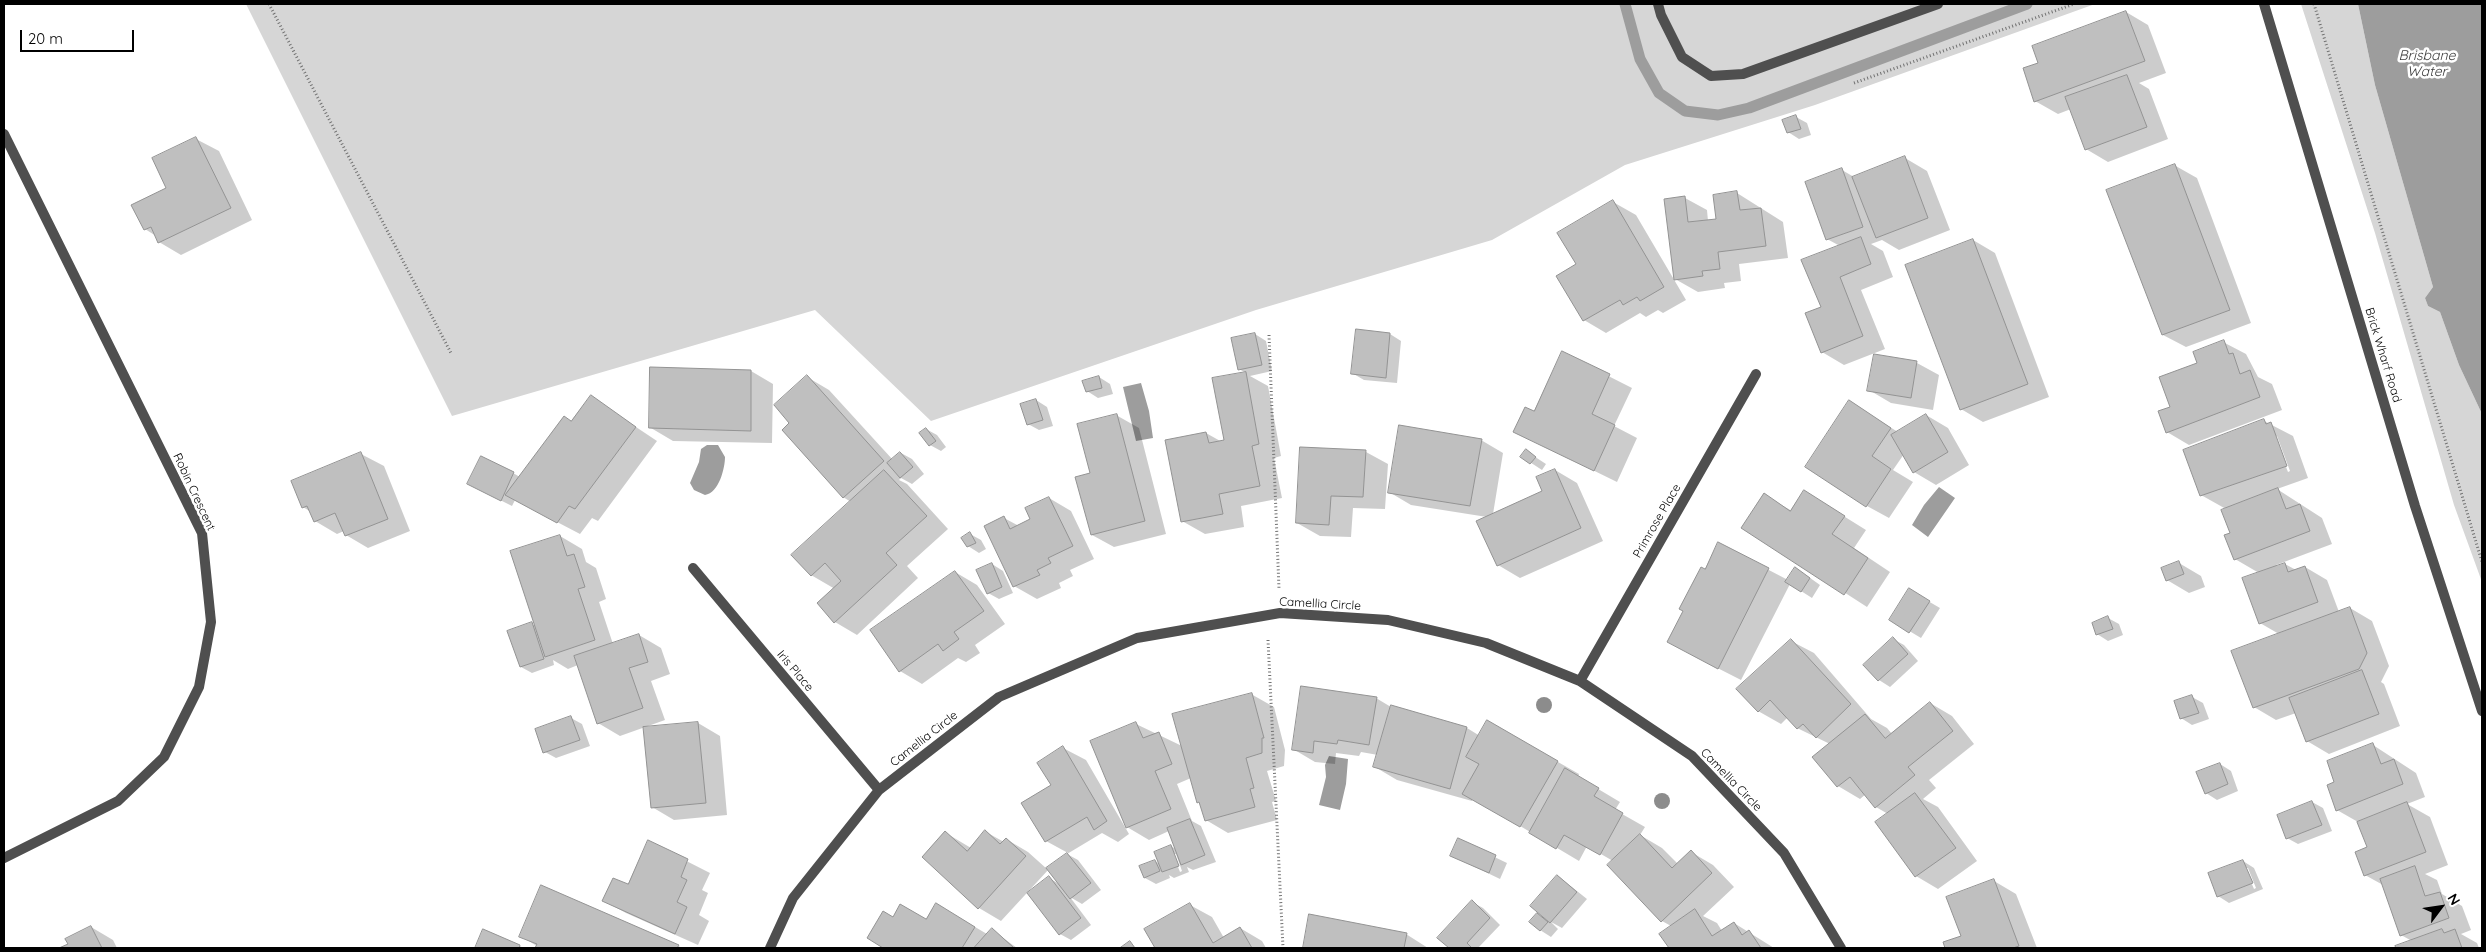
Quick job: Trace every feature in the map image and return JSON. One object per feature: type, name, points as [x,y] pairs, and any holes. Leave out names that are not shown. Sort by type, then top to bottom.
[{"type":"street","points":[[1658,4],[1661,15],[1682,57],[1711,76],[1743,74],[1938,4]]},
{"type":"street","name":"Brick Wharf Road","points":[[2264,4],[2415,506],[2482,711]]},
{"type":"street","name":"Robin Crescent","points":[[4,134],[202,533],[211,622],[199,686],[164,757],[118,801],[4,858]]},
{"type":"street","name":"Primrose Place","points":[[1580,682],[1756,374]]},
{"type":"street","name":"Iris Place","points":[[692,568],[879,790]]},
{"type":"street","name":"Camellia Circle","points":[[770,948],[793,898],[879,790],[999,697],[1137,638],[1280,613],[1388,620],[1406,624],[1486,643],[1580,682],[1692,756],[1784,853],[1841,948]]},
{"type":"path","points":[[269,4],[451,353]]},
{"type":"path","points":[[1854,83],[2074,4]]},
{"type":"path","points":[[2314,4],[2482,562]]},
{"type":"path","points":[[1269,335],[1280,613],[1268,638],[1283,948]]},
{"type":"shaded area","points":[[246,4],[2095,4],[1815,105],[1625,165],[1492,240],[1256,310],[931,421],[815,310],[452,416]]},
{"type":"shaded area","points":[[2301,4],[2358,4],[2375,85],[2433,287],[2425,298],[2428,306],[2440,312],[2459,365],[2482,414],[2482,582],[2454,505],[2375,233]]},
{"type":"water","name":"Brisbane Water","points":[[2358,4],[2482,4],[2482,414],[2459,365],[2440,312],[2428,306],[2425,298],[2433,287],[2375,85]]},
{"type":"water","points":[[1141,383],[1149,411],[1153,438],[1136,441],[1123,387]]},
{"type":"water","points":[[707,445],[718,445],[725,457],[724,467],[717,485],[714,490],[705,495],[694,490],[690,483],[699,462],[701,449]]},
{"type":"water","points":[[1939,487],[1955,498],[1928,537],[1912,525],[1924,505]]},
{"type":"water","points":[[1329,756],[1348,759],[1346,784],[1340,810],[1319,805],[1326,777],[1325,765]]},
{"type":"building","points":[[2126,11],[2145,61],[2034,102],[2023,68],[2038,63],[2032,46]]},
{"type":"building","points":[[2127,75],[2147,127],[2085,150],[2065,97]]},
{"type":"building","points":[[1796,115],[1801,129],[1787,133],[1782,120]]},
{"type":"building","points":[[196,137],[231,208],[158,243],[151,227],[144,230],[131,205],[166,188],[152,158]]},
{"type":"building","points":[[1905,156],[1928,218],[1876,238],[1852,177]]},
{"type":"building","points":[[2175,164],[2230,310],[2162,335],[2106,190]]},
{"type":"building","points":[[1842,168],[1863,227],[1826,240],[1805,182]]},
{"type":"building","points":[[1737,191],[1740,210],[1761,208],[1766,246],[1718,252],[1720,269],[1702,271],[1703,276],[1674,280],[1664,199],[1685,196],[1688,222],[1716,219],[1713,195]]},
{"type":"building","points":[[1613,200],[1664,287],[1640,301],[1637,297],[1623,305],[1620,300],[1583,321],[1556,276],[1576,264],[1557,233]]},
{"type":"building","points":[[1861,237],[1871,264],[1840,277],[1863,336],[1821,353],[1805,313],[1821,307],[1801,260]]},
{"type":"building","points":[[1973,239],[2028,384],[1960,410],[1905,265]]},
{"type":"building","points":[[1356,329],[1390,333],[1386,378],[1351,374]]},
{"type":"building","points":[[1255,333],[1262,365],[1238,370],[1231,338]]},
{"type":"building","points":[[2224,340],[2229,354],[2233,353],[2240,374],[2250,370],[2260,397],[2166,433],[2158,411],[2170,407],[2159,377],[2197,363],[2193,352]]},
{"type":"building","points":[[1562,351],[1610,374],[1592,414],[1615,425],[1594,471],[1513,432],[1525,407],[1534,411]]},
{"type":"building","points":[[1874,354],[1917,361],[1911,398],[1867,391]]},
{"type":"building","points":[[650,367],[751,370],[751,431],[649,428]]},
{"type":"building","points":[[1246,372],[1259,444],[1252,446],[1260,486],[1219,494],[1223,514],[1181,522],[1165,440],[1206,432],[1209,443],[1224,440],[1212,378]]},
{"type":"building","points":[[807,375],[884,461],[843,498],[782,430],[789,423],[774,405]]},
{"type":"building","points":[[1099,376],[1102,388],[1086,392],[1082,381]]},
{"type":"building","points":[[591,395],[636,427],[575,509],[569,506],[557,523],[505,495],[564,416],[571,421]]},
{"type":"building","points":[[1036,399],[1043,420],[1027,425],[1020,404]]},
{"type":"building","points":[[1849,400],[1891,428],[1872,456],[1891,469],[1866,507],[1805,467]]},
{"type":"building","points":[[1117,414],[1145,521],[1091,535],[1075,477],[1090,473],[1077,424]]},
{"type":"building","points":[[1926,414],[1948,452],[1913,473],[1891,435]]},
{"type":"building","points":[[2264,419],[2266,424],[2271,422],[2287,466],[2200,496],[2183,450]]},
{"type":"building","points":[[1399,425],[1482,439],[1470,506],[1388,493]]},
{"type":"building","points":[[926,428],[936,441],[929,446],[919,433]]},
{"type":"building","points":[[1300,447],[1366,450],[1363,497],[1331,496],[1329,525],[1296,523]]},
{"type":"building","points":[[1526,449],[1536,457],[1530,464],[1520,457]]},
{"type":"building","points":[[361,452],[388,519],[345,536],[335,513],[314,522],[307,506],[302,508],[291,481]]},
{"type":"building","points":[[900,452],[913,467],[900,478],[887,463]]},
{"type":"building","points":[[481,456],[514,472],[501,501],[467,484]]},
{"type":"building","points":[[1555,469],[1581,528],[1497,566],[1476,521],[1542,491],[1536,477]]},
{"type":"building","points":[[884,470],[927,516],[886,553],[897,565],[834,623],[817,603],[841,581],[825,563],[811,576],[791,555]]},
{"type":"building","points":[[2278,488],[2286,509],[2300,504],[2310,531],[2234,560],[2224,535],[2230,533],[2221,510]]},
{"type":"building","points":[[1804,490],[1845,516],[1832,534],[1868,558],[1844,595],[1741,528],[1764,493],[1790,511]]},
{"type":"building","points":[[1049,497],[1073,546],[1048,558],[1051,563],[1037,570],[1040,575],[1013,587],[984,526],[1004,516],[1010,529],[1030,519],[1025,508]]},
{"type":"building","points":[[970,532],[976,543],[967,547],[961,538]]},
{"type":"building","points":[[560,535],[567,556],[574,554],[585,587],[578,589],[595,640],[545,657],[510,551]]},
{"type":"building","points":[[1718,542],[1769,568],[1718,669],[1667,642],[1683,611],[1679,609],[1701,567],[1705,569]]},
{"type":"building","points":[[2179,561],[2184,574],[2166,581],[2161,568]]},
{"type":"building","points":[[992,563],[1002,587],[987,594],[976,570]]},
{"type":"building","points":[[2285,563],[2288,572],[2305,566],[2318,602],[2259,624],[2242,578]]},
{"type":"building","points":[[1795,567],[1810,578],[1801,592],[1785,582]]},
{"type":"building","points":[[955,571],[984,611],[954,632],[959,639],[943,651],[938,644],[899,672],[870,630]]},
{"type":"building","points":[[1909,588],[1930,601],[1909,633],[1889,620]]},
{"type":"building","points":[[2350,607],[2367,653],[2359,669],[2253,708],[2231,651]]},
{"type":"building","points":[[2108,616],[2113,629],[2096,635],[2092,623]]},
{"type":"building","points":[[532,622],[544,659],[520,667],[507,631]]},
{"type":"building","points":[[639,634],[648,662],[629,668],[643,708],[597,724],[574,656]]},
{"type":"building","points":[[1893,637],[1908,654],[1878,681],[1863,665]]},
{"type":"building","points":[[1791,639],[1851,704],[1816,738],[1803,724],[1797,729],[1770,700],[1758,712],[1736,689]]},
{"type":"building","points":[[2362,670],[2379,714],[2306,742],[2289,698]]},
{"type":"building","points":[[1301,686],[1377,697],[1369,745],[1338,740],[1337,744],[1314,741],[1313,753],[1292,750]]},
{"type":"building","points":[[1252,693],[1264,738],[1262,738],[1262,753],[1246,758],[1254,788],[1250,789],[1255,807],[1205,821],[1199,802],[1197,803],[1172,714]]},
{"type":"building","points":[[2192,695],[2199,713],[2180,719],[2174,701]]},
{"type":"building","points":[[1930,702],[1953,731],[1908,767],[1915,775],[1875,808],[1850,777],[1837,787],[1812,757],[1865,714],[1885,738]]},
{"type":"building","points":[[1391,705],[1467,727],[1450,789],[1373,767]]},
{"type":"building","points":[[571,716],[580,740],[543,753],[535,729]]},
{"type":"building","points":[[1487,720],[1558,761],[1520,827],[1462,794],[1479,764],[1466,757]]},
{"type":"building","points":[[698,722],[706,803],[651,808],[643,727]]},
{"type":"building","points":[[1136,722],[1143,738],[1159,732],[1172,764],[1155,771],[1171,809],[1126,828],[1090,741]]},
{"type":"building","points":[[2373,743],[2381,764],[2394,759],[2403,784],[2336,811],[2327,785],[2334,782],[2327,761]]},
{"type":"building","points":[[1063,746],[1107,821],[1094,830],[1087,817],[1045,842],[1021,803],[1051,785],[1037,763]]},
{"type":"building","points":[[2220,763],[2228,784],[2205,794],[2196,772]]},
{"type":"building","points":[[1565,768],[1599,788],[1594,796],[1623,813],[1600,855],[1564,835],[1556,849],[1529,833]]},
{"type":"building","points":[[1915,793],[1956,848],[1915,877],[1875,822]]},
{"type":"building","points":[[2312,801],[2322,825],[2286,839],[2277,815]]},
{"type":"building","points":[[2407,802],[2426,852],[2364,876],[2355,852],[2367,847],[2357,822]]},
{"type":"building","points":[[1190,819],[1205,855],[1181,865],[1167,828]]},
{"type":"building","points":[[985,830],[1000,844],[1006,838],[1026,856],[978,909],[922,857],[945,831],[967,851]]},
{"type":"building","points":[[1640,834],[1672,868],[1691,850],[1712,873],[1661,922],[1607,865]]},
{"type":"building","points":[[1458,838],[1496,855],[1489,873],[1450,856]]},
{"type":"building","points":[[648,840],[688,859],[681,877],[687,880],[677,902],[687,907],[675,934],[602,901],[613,878],[628,884]]},
{"type":"building","points":[[1171,845],[1179,866],[1162,872],[1154,852]]},
{"type":"building","points":[[1067,853],[1091,883],[1070,899],[1046,868]]},
{"type":"building","points":[[1155,860],[1160,871],[1144,878],[1139,866]]},
{"type":"building","points":[[2243,860],[2253,883],[2217,897],[2208,873]]},
{"type":"building","points":[[2415,866],[2425,896],[2440,892],[2449,918],[2400,936],[2380,879]]},
{"type":"building","points":[[1557,875],[1577,892],[1550,923],[1530,906]]},
{"type":"building","points":[[1049,876],[1081,918],[1059,935],[1027,893]]},
{"type":"building","points":[[1994,879],[2019,946],[2013,948],[1945,948],[1943,942],[1961,936],[1946,897]]},
{"type":"building","points":[[541,885],[679,945],[677,948],[535,948],[537,944],[519,937]]},
{"type":"building","points":[[1472,900],[1490,918],[1467,943],[1472,948],[1449,948],[1437,938]]},
{"type":"building","points":[[936,903],[975,927],[962,948],[883,948],[867,938],[883,911],[893,917],[900,904],[926,919]]},
{"type":"building","points":[[1190,903],[1213,943],[1240,927],[1252,948],[1155,948],[1144,929]]},
{"type":"building","points":[[1695,909],[1712,936],[1734,922],[1742,935],[1749,930],[1761,948],[1669,948],[1659,934]]},
{"type":"building","points":[[1537,913],[1548,922],[1540,931],[1529,922]]},
{"type":"building","points":[[1309,914],[1407,933],[1404,948],[1303,948]]},
{"type":"building","points":[[91,926],[102,948],[59,948],[68,944],[65,939]]},
{"type":"building","points":[[992,928],[1014,948],[974,948]]},
{"type":"building","points":[[483,929],[520,945],[519,948],[475,948]]},
{"type":"building","points":[[2442,929],[2444,933],[2455,929],[2462,948],[2396,948],[2395,946]]},
{"type":"building","points":[[1130,941],[1135,948],[1120,948]]},
{"type":"waterway","points":[[1625,4],[1640,59],[1659,93],[1685,111],[1718,115],[1749,108],[2027,4]]}]
